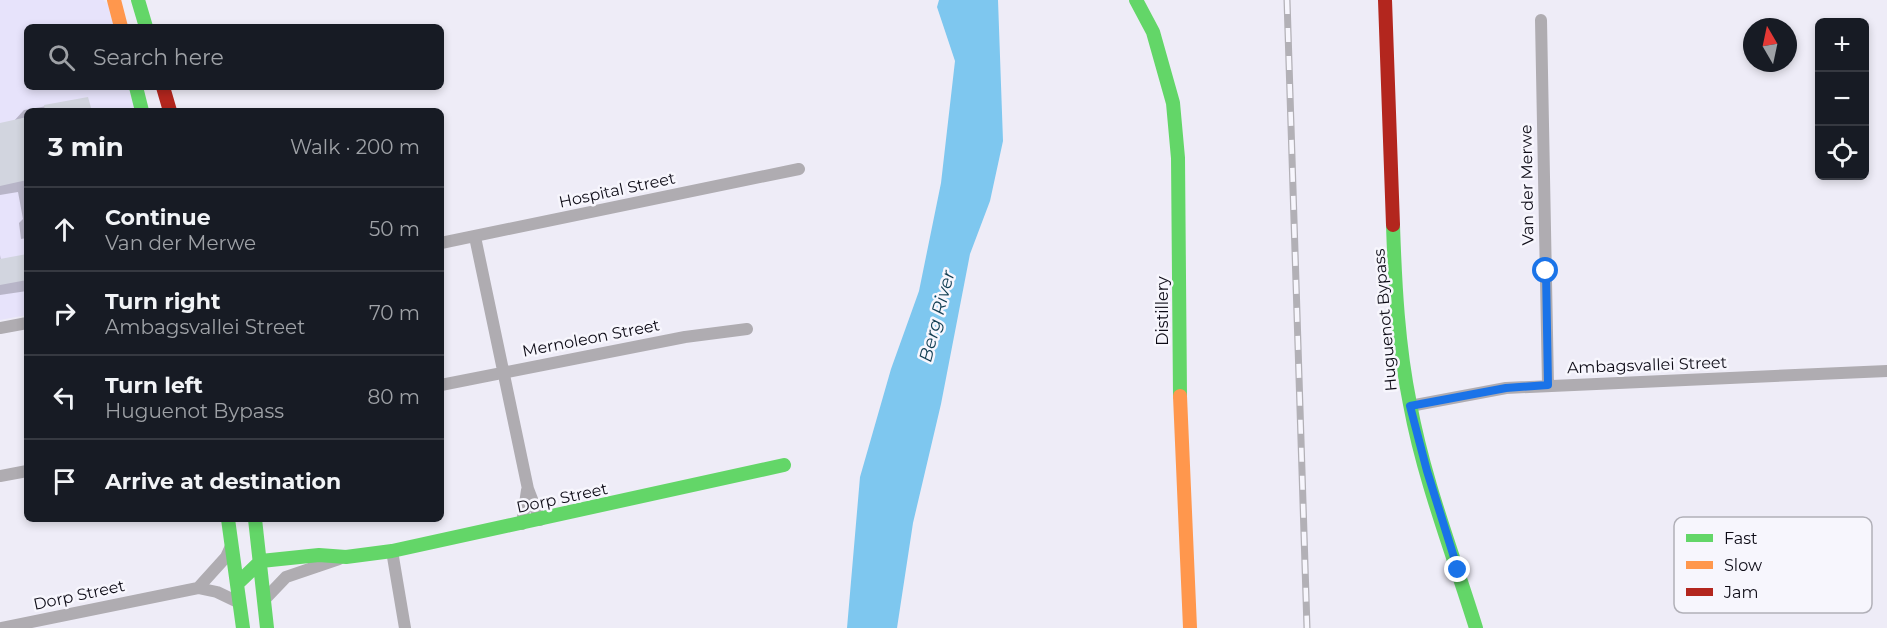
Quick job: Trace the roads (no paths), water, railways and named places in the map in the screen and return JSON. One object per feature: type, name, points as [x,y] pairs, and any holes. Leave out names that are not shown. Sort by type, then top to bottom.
[{"type":"street","points":[[114,0],[120,24]]},
{"type":"street","points":[[138,0],[145,24]]},
{"type":"street","name":"Distillery","points":[[1136,0],[1153,32],[1164,67],[1173,103],[1177,147],[1178,339],[1190,628]]},
{"type":"street","name":"Huguenot Bypass","points":[[1385,0],[1394,253],[1402,361],[1410,406],[1427,471],[1476,628]]},
{"type":"street","name":"Van der Merwe","points":[[1541,20],[1548,385]]},
{"type":"street","points":[[137,90],[141,108]]},
{"type":"street","points":[[164,90],[169,108]]},
{"type":"street","name":"Hospital Street","points":[[444,242],[799,169]]},
{"type":"street","points":[[475,237],[528,489],[540,520]]},
{"type":"street","points":[[0,328],[24,324]]},
{"type":"street","name":"Mernoleon Street","points":[[444,384],[502,371],[685,337],[747,329]]},
{"type":"street","name":"Ambagsvallei Street","points":[[1410,406],[1506,388],[1887,371]]},
{"type":"street","name":"Dorp Street","points":[[265,599],[286,577],[346,557],[392,551],[522,524],[784,465]]},
{"type":"street","points":[[0,476],[24,472]]},
{"type":"street","points":[[522,524],[528,489]]},
{"type":"street","points":[[228,522],[243,628]]},
{"type":"street","points":[[255,522],[267,628]]},
{"type":"street","points":[[198,588],[226,557],[232,543]]},
{"type":"street","points":[[392,551],[405,628]]},
{"type":"street","name":"Dorp Street","points":[[261,561],[319,555],[346,557]]},
{"type":"street","points":[[237,584],[261,561]]},
{"type":"street","name":"Dorp Street","points":[[2,628],[198,588],[217,592],[240,603]]},
{"type":"water","name":"Berg River","points":[[939,0],[998,0],[1003,141],[990,201],[970,254],[941,404],[913,523],[897,628],[847,628],[860,477],[891,369],[919,291],[941,183],[955,61],[937,7]]},
{"type":"railway","points":[[1287,0],[1307,628]]}]
